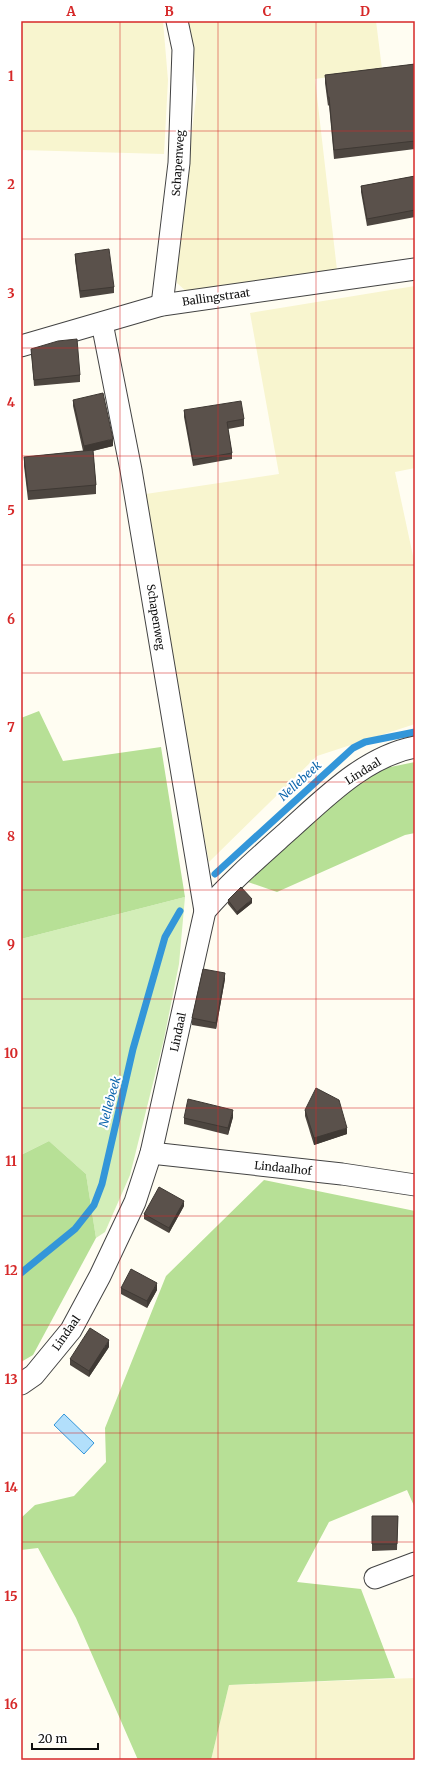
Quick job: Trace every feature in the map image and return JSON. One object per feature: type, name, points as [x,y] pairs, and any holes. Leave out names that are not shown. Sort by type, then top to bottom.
[{"type":"street","name":"Schapenweg","points":[[162,305],[179,163],[183,50],[177,21]]},
{"type":"street","name":"Ballingstraat","points":[[21,346],[162,305],[415,269]]},
{"type":"street","name":"Schapenweg","points":[[102,323],[131,470],[205,911]]},
{"type":"street","name":"Lindaal","points":[[21,1384],[34,1375],[71,1330],[100,1276],[135,1202],[151,1153],[205,911],[228,885],[340,785],[372,762],[415,747]]},
{"type":"street","name":"Lindaalhof","points":[[151,1153],[342,1174],[415,1186]]},
{"type":"street","points":[[375,1578],[415,1563]]},
{"type":"shaded area","points":[[21,21],[163,21],[168,80],[164,154],[21,150]]},
{"type":"shaded area","points":[[187,21],[376,21],[382,69],[315,79],[337,270],[188,293],[177,283],[176,260],[197,90]]},
{"type":"shaded area","points":[[415,286],[415,468],[395,472],[415,565],[415,724],[317,756],[209,862],[139,495],[279,474],[250,313]]},
{"type":"shaded area","points":[[415,1678],[415,1760],[211,1760],[229,1685]]},
{"type":"green space","points":[[39,711],[63,761],[161,747],[185,897],[21,939],[21,718]]},
{"type":"green space","points":[[415,762],[415,833],[405,835],[277,892],[242,880],[356,774]]},
{"type":"green space","points":[[185,897],[179,964],[164,1039],[130,1175],[105,1232],[96,1238],[86,1174],[49,1141],[21,1155],[21,939]]},
{"type":"green space","points":[[49,1141],[86,1174],[96,1238],[33,1355],[21,1362],[21,1155]]},
{"type":"green space","points":[[264,1180],[415,1211],[415,1508],[407,1490],[329,1522],[297,1582],[361,1589],[395,1678],[229,1685],[211,1760],[138,1760],[76,1618],[38,1548],[21,1550],[21,1518],[35,1505],[74,1496],[106,1462],[105,1428],[166,1276]]},
{"type":"water","points":[[64,1414],[94,1443],[84,1454],[54,1425]]},
{"type":"building","points":[[415,64],[415,141],[334,150],[329,97],[325,75]]},
{"type":"building","points":[[415,176],[415,210],[367,219],[361,186]]},
{"type":"building","points":[[109,249],[114,287],[80,291],[75,254]]},
{"type":"building","points":[[77,339],[80,375],[34,380],[31,349],[58,341]]},
{"type":"building","points":[[103,393],[113,439],[84,446],[73,400]]},
{"type":"building","points":[[241,401],[244,419],[227,422],[232,453],[193,460],[184,410]]},
{"type":"building","points":[[93,450],[96,485],[28,491],[24,457]]},
{"type":"building","points":[[241,887],[252,899],[237,912],[228,900]]},
{"type":"building","points":[[203,969],[225,973],[216,1023],[192,1018]]},
{"type":"building","points":[[316,1088],[339,1100],[347,1128],[314,1138],[305,1110]]},
{"type":"building","points":[[188,1099],[233,1110],[228,1128],[184,1118]]},
{"type":"building","points":[[159,1187],[184,1201],[169,1228],[144,1214]]},
{"type":"building","points":[[131,1269],[157,1283],[147,1301],[121,1288]]},
{"type":"building","points":[[90,1328],[109,1340],[89,1371],[70,1359]]},
{"type":"building","points":[[372,1516],[398,1516],[397,1544],[372,1544]]},
{"type":"waterway","name":"Nellebeek","points":[[215,874],[353,748],[365,742],[415,732]]},
{"type":"waterway","name":"Nellebeek","points":[[21,1273],[75,1229],[94,1205],[102,1184],[133,1049],[165,937],[180,911]]}]
